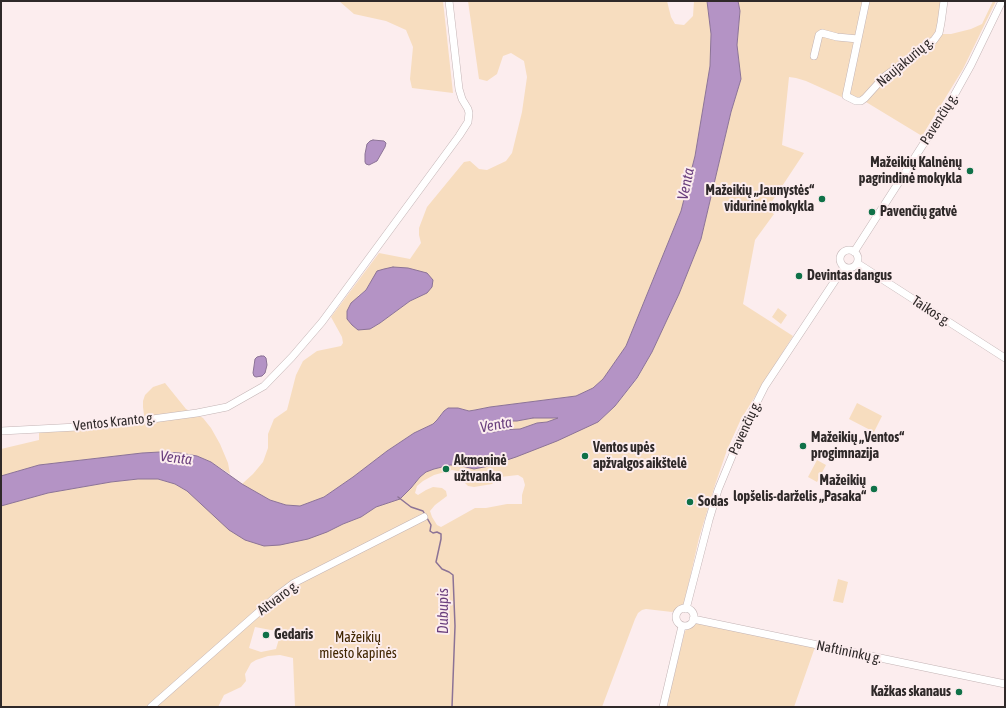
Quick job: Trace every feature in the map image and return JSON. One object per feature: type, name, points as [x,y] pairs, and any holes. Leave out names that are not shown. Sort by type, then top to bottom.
[{"type":"street","name":"Ventos Kranto g.","points":[[1,431],[77,427],[130,422],[227,407],[264,386],[292,357],[322,322],[468,122],[468,109],[462,99],[459,89],[449,1]]},
{"type":"street","name":"Naujakurių g.","points":[[866,1],[846,96],[856,101],[861,101],[865,98],[884,77],[934,40],[939,33],[944,1]]},
{"type":"street","name":"Pavenčių g.","points":[[854,252],[951,101],[971,66],[1002,1]]},
{"type":"street","points":[[814,56],[819,36],[822,33],[837,37],[858,39]]},
{"type":"street","points":[[846,251],[854,252],[857,256],[857,263],[851,268],[844,267],[840,261],[842,254],[846,251]]},
{"type":"street","name":"Taikos g.","points":[[857,263],[1005,358]]},
{"type":"street","name":"Pavenčių g.","points":[[686,609],[718,490],[742,432],[765,386],[844,267]]},
{"type":"street","name":"Aitvaro g.","points":[[151,707],[278,595],[294,583],[424,517]]},
{"type":"street","points":[[681,609],[686,609],[691,611],[693,614],[693,619],[688,626],[682,626],[678,623],[676,616],[678,611],[681,609]]},
{"type":"street","name":"Naftininkų g.","points":[[693,619],[1005,684]]},
{"type":"street","points":[[663,707],[682,626]]},
{"type":"green space","points":[[339,1],[443,1],[453,93],[412,88],[410,79],[413,47],[406,30],[386,21],[354,14]]},
{"type":"green space","points":[[468,1],[667,1],[671,17],[675,24],[684,25],[693,16],[694,1],[707,1],[711,34],[710,66],[695,156],[681,211],[626,346],[603,379],[593,388],[576,396],[469,411],[453,408],[444,411],[433,424],[414,433],[387,451],[324,497],[300,506],[286,505],[270,500],[242,484],[263,462],[268,448],[268,434],[274,419],[287,410],[296,375],[303,361],[317,351],[341,346],[343,343],[342,337],[331,317],[379,253],[410,259],[421,243],[419,228],[427,207],[464,162],[470,161],[479,169],[487,170],[506,161],[512,153],[522,112],[527,77],[524,61],[511,53],[503,56],[497,74],[487,81],[479,79]],"holes":[[[370,283],[427,293],[410,301],[370,329],[358,296],[366,290]]]},
{"type":"green space","name":"Mažeikių miesto kapinės","points":[[738,1],[947,1],[943,34],[951,34],[971,29],[982,24],[993,1],[996,1],[963,69],[922,136],[866,102],[857,104],[806,81],[789,77],[782,145],[804,153],[767,209],[774,214],[755,240],[743,304],[793,336],[741,419],[727,450],[699,538],[684,604],[672,612],[646,609],[638,613],[602,707],[295,707],[293,658],[280,655],[268,656],[251,663],[245,674],[246,681],[241,687],[224,695],[218,707],[1,707],[1,506],[48,493],[111,482],[138,479],[158,479],[175,484],[187,491],[201,503],[327,532],[361,517],[376,507],[399,499],[426,472],[450,465],[458,465],[474,469],[489,466],[598,422],[615,406],[637,379],[652,352],[679,294],[701,239],[731,112],[741,79],[737,45],[740,11]],"holes":[[[452,470],[461,474],[464,482],[468,486],[474,487],[492,484],[497,478],[500,477],[518,475],[523,478],[525,485],[522,495],[522,504],[507,504],[486,508],[475,508],[441,527],[437,525],[430,511],[447,496],[446,491],[442,488],[433,487],[418,495],[415,493],[417,486],[423,481],[434,475]],[[255,627],[281,632],[276,649],[261,652],[249,648]]]},
{"type":"green space","points":[[778,308],[787,315],[781,324],[772,317]]},
{"type":"green space","points":[[165,383],[186,409],[203,418],[211,428],[228,463],[230,474],[211,462],[197,456],[160,452],[39,465],[1,476],[1,449],[39,440],[39,431],[145,423],[143,401],[145,395],[153,387]]},
{"type":"green space","points":[[857,403],[882,416],[874,432],[849,419]]},
{"type":"green space","points":[[533,418],[559,418],[520,429],[494,432],[488,431],[492,426],[505,421],[517,421]]},
{"type":"green space","points":[[817,460],[826,465],[817,482],[808,477]]},
{"type":"green space","points":[[838,579],[848,582],[843,603],[833,601]]},
{"type":"green space","points":[[698,622],[815,647],[794,707],[666,707],[685,631],[694,623]]},
{"type":"water","name":"Venta","points":[[707,1],[738,1],[740,11],[737,45],[741,79],[731,112],[701,239],[679,294],[652,352],[637,378],[615,406],[598,422],[557,441],[489,466],[474,469],[458,465],[450,465],[426,472],[400,499],[376,507],[361,517],[327,532],[308,539],[280,545],[264,546],[245,540],[229,530],[187,491],[175,484],[158,479],[138,479],[111,482],[48,493],[1,506],[1,476],[39,465],[160,452],[197,456],[211,462],[242,484],[270,500],[286,505],[300,506],[324,497],[387,451],[414,433],[433,424],[448,408],[458,408],[469,411],[576,396],[593,388],[603,379],[626,346],[681,211],[695,156],[710,66],[711,34]],"holes":[[[533,418],[558,418],[520,429],[494,432],[488,431],[492,426],[505,421],[517,421]]]},
{"type":"water","points":[[373,140],[384,141],[386,143],[377,161],[369,165],[365,162],[365,154],[367,144]]},
{"type":"water","points":[[393,267],[408,268],[427,273],[433,280],[432,287],[427,293],[410,301],[370,329],[358,330],[347,319],[347,311],[351,303],[366,290],[377,271]]},
{"type":"water","points":[[261,356],[266,358],[267,365],[265,373],[262,376],[256,377],[253,373],[255,359]]},
{"type":"waterway","name":"Dubupis","points":[[398,497],[411,507],[423,511],[431,525],[430,531],[441,534],[436,562],[442,569],[453,575],[455,626],[452,707]]},
{"type":"place","name":"Mažeikių Kalnėnų pagrindinė mokykla","points":[[970,171]]},
{"type":"place","name":"Mažeikių „Jaunystės“ vidurinė mokykla","points":[[822,199]]},
{"type":"place","name":"Pavenčių gatvė","points":[[872,212]]},
{"type":"place","name":"Devintas dangus","points":[[799,276]]},
{"type":"place","name":"Mažeikių „Ventos“ progimnazija","points":[[803,446]]},
{"type":"place","name":"Ventos upės apžvalgos aikštelė","points":[[585,456]]},
{"type":"place","name":"Akmeninė užtvanka","points":[[446,469]]},
{"type":"place","name":"Mažeikių lopšelis-darželis „Pasaka“","points":[[874,489]]},
{"type":"place","name":"Sodas","points":[[690,502]]},
{"type":"place","name":"Gedaris","points":[[266,635]]},
{"type":"place","name":"Kažkas skanaus","points":[[959,692]]}]
